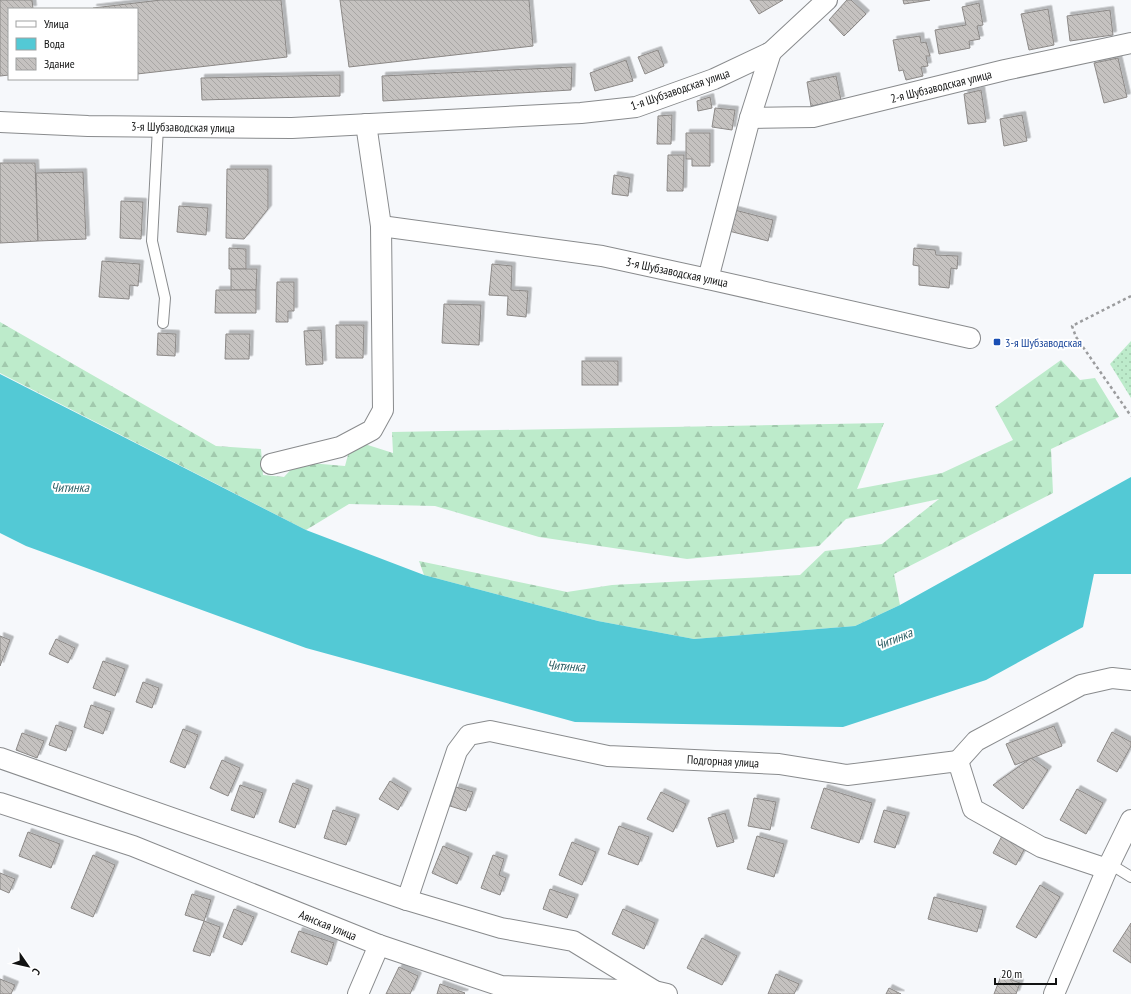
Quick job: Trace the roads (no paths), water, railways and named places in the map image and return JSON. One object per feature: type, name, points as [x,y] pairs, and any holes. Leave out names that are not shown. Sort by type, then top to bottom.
[{"type":"street","name":"1-я Шубзаводская улица","points":[[580,112],[636,107],[714,80],[771,52],[827,0]]},
{"type":"street","name":"2-я Шубзаводская улица","points":[[750,118],[813,117],[1005,70],[1131,43]]},
{"type":"street","points":[[708,279],[750,118],[771,52]]},
{"type":"street","name":"3-я Шубзаводская улица","points":[[0,122],[88,126],[292,128],[580,112]]},
{"type":"street","points":[[271,464],[340,447],[372,430],[383,410],[381,226],[366,124]]},
{"type":"street","name":"3-я Шубзаводская улица","points":[[381,226],[602,256],[970,338]]},
{"type":"street","points":[[1108,866],[1041,847],[973,809],[958,761],[976,741],[1081,685],[1112,678],[1131,680]]},
{"type":"street","name":"Подгорная улица","points":[[407,900],[457,751],[469,735],[490,731],[608,756],[778,764],[848,775],[958,761]]},
{"type":"street","points":[[0,758],[407,900],[501,928],[572,941],[660,992]]},
{"type":"street","name":"Аянская улица","points":[[0,803],[133,846],[379,945],[501,986],[557,991],[660,992]]},
{"type":"street","points":[[1054,994],[1108,866],[1131,820]]},
{"type":"street","points":[[358,994],[379,945]]},
{"type":"lane","points":[[158,127],[152,241],[165,298],[163,323]]},
{"type":"lane","points":[[1108,866],[1131,877]]},
{"type":"water","name":"Читинка","points":[[0,374],[306,530],[424,575],[598,621],[694,639],[855,626],[900,605],[1131,477],[1131,574],[1094,574],[1083,627],[986,680],[843,727],[575,722],[306,648],[26,546],[0,533]]},
{"type":"place","name":"3-я Шубзаводская","points":[[997,342]]}]
